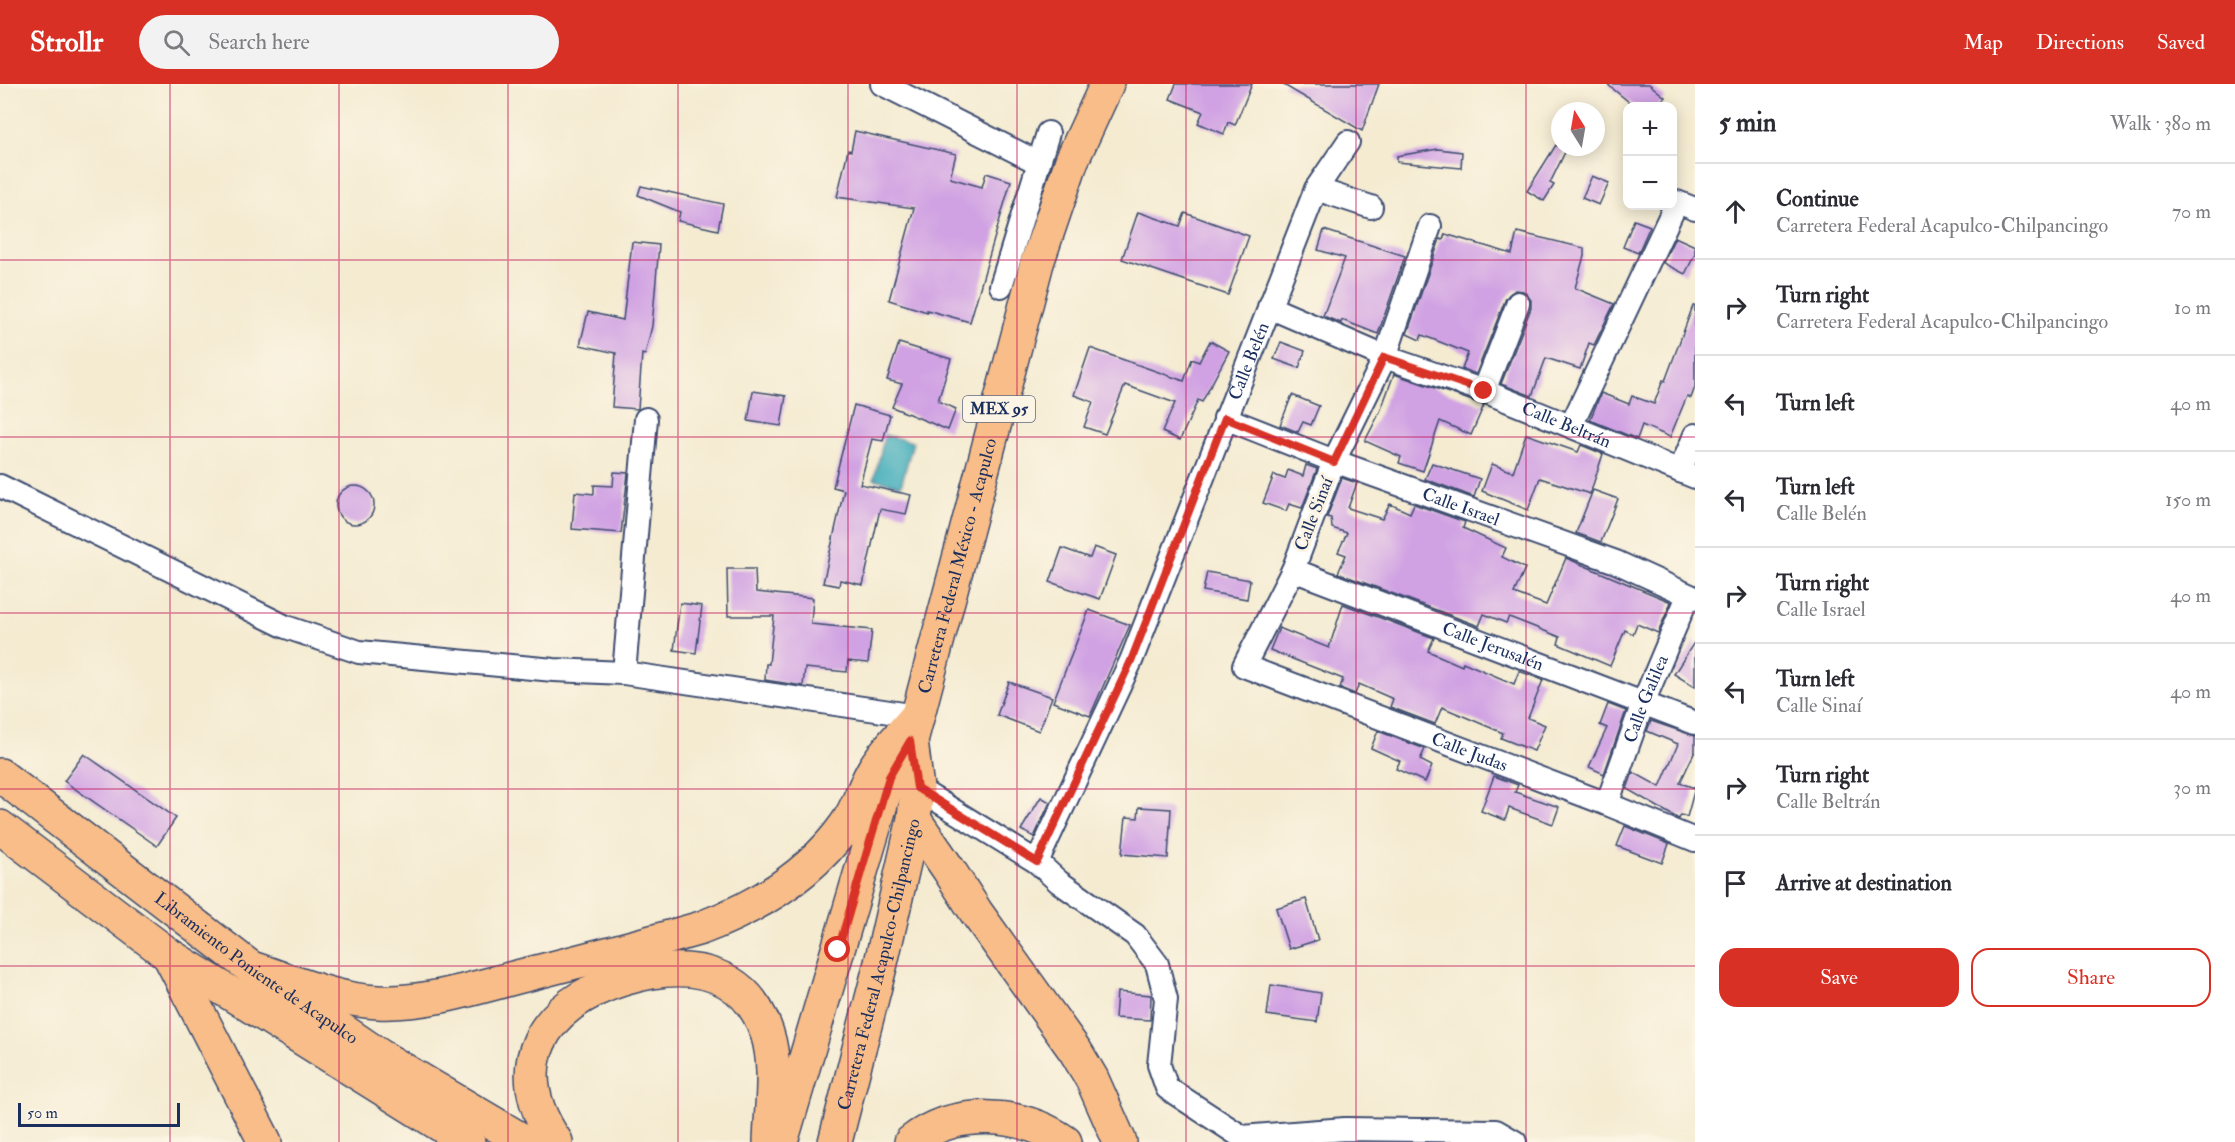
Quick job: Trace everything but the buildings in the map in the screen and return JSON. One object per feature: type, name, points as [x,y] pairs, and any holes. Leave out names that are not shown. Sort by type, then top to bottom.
[{"type":"main road","name":"Carretera Federal México - Acapulco","points":[[914,729],[1037,262],[1072,160],[1107,84]]},
{"type":"main road","name":"Carretera Federal Acapulco-Chilpancingo","points":[[835,1142],[881,963],[915,803],[914,729]]},
{"type":"main road","name":"Carretera Federal Acapulco-Chilpancingo","points":[[781,1142],[889,777],[914,729]]},
{"type":"main road","points":[[251,968],[302,985],[357,999],[398,1002],[420,1000],[475,988],[701,928],[768,896],[822,853],[847,823],[874,768],[914,729]]},
{"type":"main road","name":"Libramiento Poniente de Acapulco","points":[[0,776],[251,968],[380,1056],[525,1142]]},
{"type":"main road","points":[[915,803],[950,870],[976,912],[1076,1052],[1092,1079],[1120,1142]]},
{"type":"main road","name":"Libramiento Poniente de Acapulco","points":[[0,827],[170,955],[468,1142]]},
{"type":"main road","points":[[170,955],[266,1142]]},
{"type":"main road","points":[[555,1142],[539,1113],[532,1082],[537,1048],[544,1032],[555,1017],[576,999],[594,989],[642,974],[683,969],[706,973],[723,980],[742,994],[758,1015],[766,1031],[772,1059],[770,1142]]},
{"type":"main road","points":[[911,1142],[940,1125],[967,1119],[993,1117],[1036,1126],[1065,1142]]},
{"type":"street","points":[[882,84],[1039,163]]},
{"type":"street","points":[[1001,286],[1048,133]]},
{"type":"street","name":"Calle Belén","points":[[1037,862],[1131,661],[1316,189],[1348,142]]},
{"type":"street","points":[[1316,189],[1371,207]]},
{"type":"street","points":[[1571,426],[1677,202],[1695,209]]},
{"type":"street","name":"Calle Sinaí","points":[[1244,666],[1293,570],[1334,462],[1384,357],[1430,226]]},
{"type":"street","points":[[1484,391],[1518,303]]},
{"type":"street","name":"Calle Beltrán","points":[[1269,307],[1384,357],[1484,391],[1687,474]]},
{"type":"street","name":"Calle Israel","points":[[1225,418],[1334,462],[1616,562],[1692,597]]},
{"type":"street","points":[[624,673],[646,419]]},
{"type":"street","points":[[1687,474],[1695,435]]},
{"type":"street","points":[[0,486],[286,627],[358,652],[554,670],[624,673],[914,729]]},
{"type":"street","name":"Calle Jerusalén","points":[[1293,570],[1695,723]]},
{"type":"street","name":"Calle Galilea","points":[[1606,804],[1643,704],[1692,597]]},
{"type":"street","name":"Calle Judas","points":[[1244,666],[1695,840]]},
{"type":"street","points":[[915,803],[1037,862],[1059,882],[1135,935],[1157,964],[1166,999],[1159,1065],[1167,1088],[1244,1139],[1345,1129],[1496,1131],[1515,1142]]},
{"type":"water","points":[[885,435],[913,442],[901,486],[874,479]]},
{"type":"route","points":[[838,950],[889,777],[910,741],[917,788],[1037,862],[1131,661],[1225,418],[1334,462],[1384,357],[1484,391]]}]
